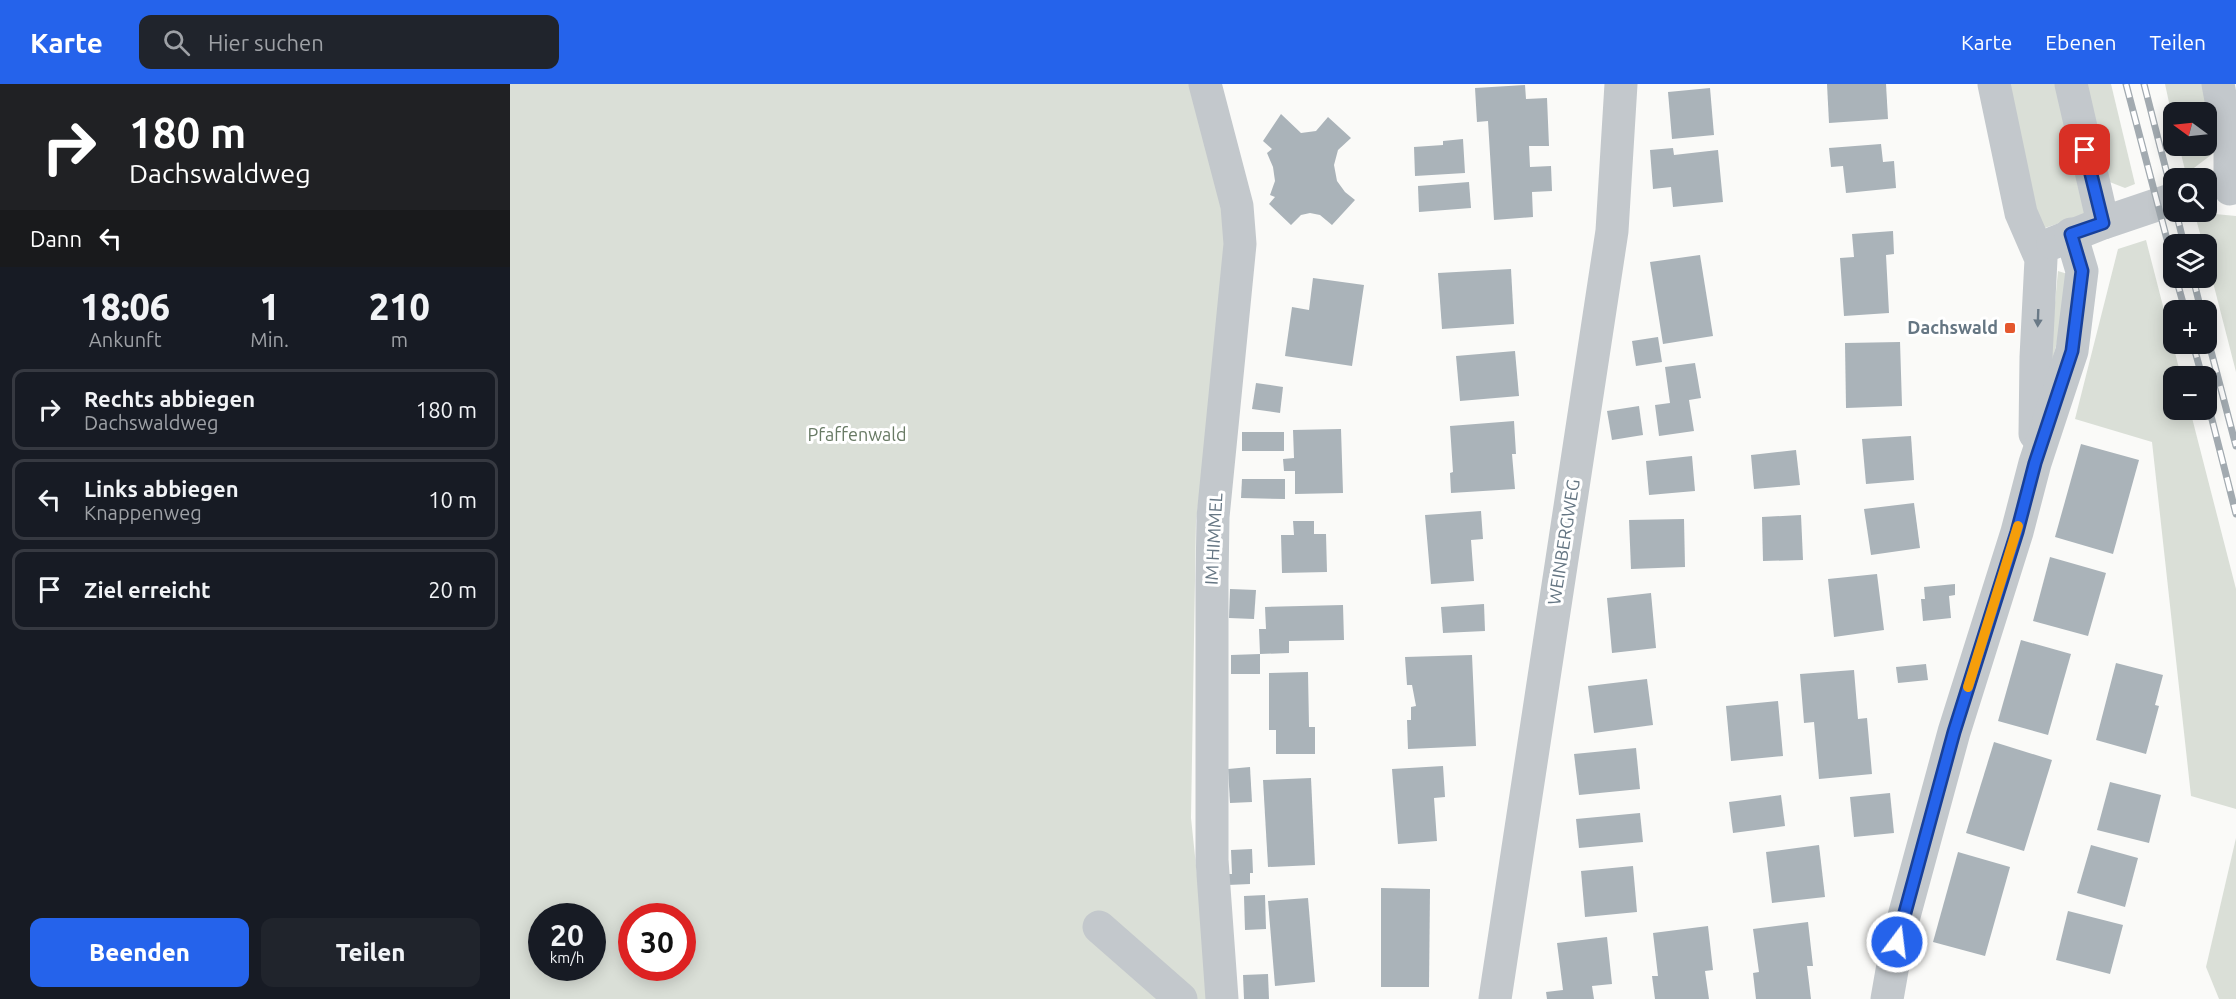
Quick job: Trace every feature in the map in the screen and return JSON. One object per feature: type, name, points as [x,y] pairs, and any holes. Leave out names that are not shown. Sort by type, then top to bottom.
[{"type":"street","name":"IM HIMMEL","points":[[1205,84],[1237,206],[1240,244],[1214,517],[1212,580],[1212,860],[1222,999]]},
{"type":"street","name":"WEINBERGWEG","points":[[1495,999],[1611,231],[1621,84]]},
{"type":"street","points":[[1994,84],[2021,213],[2041,259],[2036,357],[2035,463]]},
{"type":"street","points":[[2071,84],[2103,223]]},
{"type":"street","points":[[2218,84],[2233,148],[2224,191]]},
{"type":"street","points":[[2041,259],[2053,242],[2163,203]]},
{"type":"street","points":[[1887,999],[1897,942],[1954,732],[2017,532],[2035,463],[2072,351],[2082,271],[2071,234]]},
{"type":"street","points":[[1099,927],[1181,999]]},
{"type":"green space","name":"Pfaffenwald","points":[[510,84],[1191,84],[1234,227],[1196,521],[1191,818],[1210,999],[510,999]]},
{"type":"green space","points":[[2005,84],[2060,84],[2086,214],[2033,232]]},
{"type":"green space","points":[[2081,84],[2111,84],[2135,184],[2125,188],[2102,179]]},
{"type":"green space","points":[[2165,84],[2205,84],[2208,102],[2169,102]]},
{"type":"green space","points":[[2182,156],[2210,156],[2194,168],[2184,168]]},
{"type":"green space","points":[[2217,214],[2236,216],[2236,372],[2214,288],[2217,288],[2217,234],[2200,234],[2197,222],[2217,222]]},
{"type":"green space","points":[[2146,240],[2163,306],[2163,354],[2175,354],[2178,366],[2163,366],[2163,420],[2193,420],[2236,589],[2236,809],[2191,796],[2152,442],[2075,419],[2118,249]]},
{"type":"green space","points":[[2058,271],[2074,276],[2048,377]]},
{"type":"green space","points":[[2236,838],[2236,999],[2219,999],[2206,967]]},
{"type":"building","points":[[1827,84],[1886,84],[1888,119],[1829,123]]},
{"type":"building","points":[[1525,85],[1526,99],[1547,98],[1549,146],[1529,146],[1530,167],[1551,166],[1552,191],[1532,192],[1533,217],[1494,220],[1488,121],[1477,122],[1475,88]]},
{"type":"building","points":[[1710,88],[1714,135],[1672,139],[1668,92]]},
{"type":"building","points":[[1281,114],[1301,133],[1316,131],[1328,117],[1351,138],[1338,150],[1334,165],[1337,181],[1355,200],[1332,225],[1320,215],[1310,213],[1301,215],[1291,225],[1269,204],[1275,197],[1270,195],[1275,181],[1273,167],[1267,153],[1272,149],[1263,141]]},
{"type":"building","points":[[1463,139],[1465,173],[1415,176],[1414,147],[1443,145],[1443,141]]},
{"type":"building","points":[[1881,144],[1883,162],[1894,161],[1896,188],[1846,193],[1843,166],[1831,167],[1829,148]]},
{"type":"building","points":[[1673,148],[1674,155],[1718,150],[1723,202],[1673,207],[1671,187],[1653,189],[1650,150]]},
{"type":"building","points":[[1469,182],[1471,208],[1419,212],[1418,186]]},
{"type":"building","points":[[1893,231],[1894,254],[1886,255],[1889,313],[1844,316],[1840,258],[1854,257],[1852,234]]},
{"type":"building","points":[[1700,255],[1713,336],[1663,344],[1650,262]]},
{"type":"building","points":[[1511,269],[1514,324],[1442,329],[1438,273]]},
{"type":"building","points":[[1313,278],[1364,285],[1352,366],[1285,356],[1292,307],[1309,310]]},
{"type":"building","points":[[1658,337],[1662,362],[1636,366],[1632,341]]},
{"type":"building","points":[[1900,342],[1902,406],[1846,408],[1845,343]]},
{"type":"building","points":[[1515,351],[1519,396],[1460,401],[1456,356]]},
{"type":"building","points":[[1695,363],[1701,398],[1689,400],[1694,431],[1659,436],[1655,405],[1670,403],[1665,367]]},
{"type":"building","points":[[1256,383],[1283,387],[1280,413],[1252,409]]},
{"type":"building","points":[[1639,406],[1643,435],[1612,440],[1607,411]]},
{"type":"building","points":[[1514,421],[1516,454],[1512,454],[1515,489],[1451,493],[1450,473],[1453,472],[1450,426]]},
{"type":"building","points":[[1341,429],[1343,493],[1295,494],[1295,471],[1284,471],[1283,459],[1294,458],[1293,430]]},
{"type":"building","points":[[1242,432],[1284,432],[1284,451],[1242,451]]},
{"type":"building","points":[[1911,436],[1914,480],[1866,484],[1862,439]]},
{"type":"building","points":[[2081,444],[2139,460],[2113,554],[2055,537]]},
{"type":"building","points":[[1796,450],[1800,485],[1754,489],[1751,455]]},
{"type":"building","points":[[1692,456],[1695,491],[1649,495],[1646,461]]},
{"type":"building","points":[[1242,479],[1285,479],[1285,499],[1241,498]]},
{"type":"building","points":[[1914,503],[1920,548],[1871,555],[1864,509]]},
{"type":"building","points":[[1481,511],[1483,539],[1471,540],[1474,581],[1431,584],[1425,515]]},
{"type":"building","points":[[1801,515],[1803,560],[1763,561],[1762,517]]},
{"type":"building","points":[[1684,519],[1685,567],[1631,569],[1629,520]]},
{"type":"building","points":[[1293,521],[1314,521],[1314,534],[1326,534],[1327,572],[1282,573],[1281,535],[1294,535]]},
{"type":"building","points":[[2050,557],[2106,573],[2088,636],[2033,621]]},
{"type":"building","points":[[1877,574],[1884,630],[1834,637],[1828,579]]},
{"type":"building","points":[[1955,584],[1955,595],[1949,596],[1951,618],[1923,621],[1921,599],[1925,599],[1924,587]]},
{"type":"building","points":[[1230,589],[1256,590],[1254,619],[1229,618]]},
{"type":"building","points":[[1651,593],[1656,648],[1612,653],[1607,598]]},
{"type":"building","points":[[1484,604],[1485,631],[1443,633],[1441,607]]},
{"type":"building","points":[[1343,605],[1344,640],[1289,641],[1289,653],[1260,654],[1259,629],[1266,629],[1265,607]]},
{"type":"building","points":[[2021,640],[2071,654],[2048,735],[1998,721]]},
{"type":"building","points":[[1260,654],[1260,674],[1231,674],[1231,655]]},
{"type":"building","points":[[1472,655],[1476,746],[1408,749],[1407,720],[1411,720],[1411,707],[1416,706],[1412,685],[1407,685],[1405,657]]},
{"type":"building","points":[[2116,663],[2163,675],[2155,705],[2159,706],[2146,754],[2096,740]]},
{"type":"building","points":[[1926,664],[1928,680],[1898,683],[1896,667]]},
{"type":"building","points":[[1854,670],[1858,719],[1867,718],[1872,774],[1819,779],[1814,722],[1804,723],[1800,674]]},
{"type":"building","points":[[1308,672],[1309,727],[1315,727],[1315,754],[1276,754],[1276,730],[1269,730],[1269,673]]},
{"type":"building","points":[[1647,679],[1653,725],[1594,733],[1588,686]]},
{"type":"building","points":[[1778,701],[1783,756],[1731,761],[1726,706]]},
{"type":"building","points":[[1994,742],[2052,760],[2024,851],[1966,833]]},
{"type":"building","points":[[1636,748],[1640,789],[1579,795],[1574,754]]},
{"type":"building","points":[[1443,766],[1445,797],[1434,798],[1437,841],[1398,844],[1392,769]]},
{"type":"building","points":[[1250,767],[1252,802],[1230,803],[1228,769]]},
{"type":"building","points":[[1311,778],[1315,865],[1268,867],[1263,780]]},
{"type":"building","points":[[2110,782],[2161,795],[2149,843],[2097,830]]},
{"type":"building","points":[[1890,793],[1894,833],[1854,837],[1850,797]]},
{"type":"building","points":[[1781,795],[1785,826],[1733,833],[1729,802]]},
{"type":"building","points":[[1640,813],[1643,842],[1579,848],[1576,819]]},
{"type":"building","points":[[1819,845],[1825,897],[1772,903],[1766,852]]},
{"type":"building","points":[[2091,845],[2138,858],[2125,907],[2077,893]]},
{"type":"building","points":[[1252,849],[1253,873],[1250,873],[1250,884],[1228,885],[1228,874],[1232,874],[1231,850]]},
{"type":"building","points":[[1958,852],[2010,867],[1985,956],[1933,942]]},
{"type":"building","points":[[1633,866],[1637,912],[1585,917],[1581,871]]},
{"type":"building","points":[[1381,888],[1430,889],[1429,987],[1381,987]]},
{"type":"building","points":[[1265,895],[1266,929],[1245,930],[1244,896]]},
{"type":"building","points":[[1308,898],[1315,982],[1275,986],[1268,901]]},
{"type":"building","points":[[2068,911],[2123,925],[2110,974],[2056,960]]},
{"type":"building","points":[[1808,922],[1813,966],[1807,966],[1811,999],[1756,999],[1753,973],[1759,972],[1753,929]]},
{"type":"building","points":[[1708,926],[1713,970],[1705,971],[1709,999],[1655,999],[1652,976],[1658,976],[1653,933]]},
{"type":"building","points":[[1607,937],[1612,984],[1592,986],[1594,999],[1547,999],[1546,992],[1563,990],[1557,943]]},
{"type":"building","points":[[1268,974],[1269,999],[1244,999],[1243,975]]},
{"type":"railway","points":[[2126,84],[2166,234]]},
{"type":"railway","points":[[2144,84],[2166,168]]},
{"type":"railway","points":[[2178,222],[2182,234]]},
{"type":"railway","points":[[2179,288],[2182,300]]},
{"type":"railway","points":[[2196,288],[2198,300]]},
{"type":"railway","points":[[2196,354],[2199,366]]},
{"type":"railway","points":[[2212,354],[2236,446]]},
{"type":"railway","points":[[2212,420],[2236,514]]},
{"type":"slow traffic","points":[[1968,687],[2018,526]]},
{"type":"place","name":"Dachswald","points":[[2010,328]]},
{"type":"route","points":[[1897,942],[1954,732],[2017,532],[2035,463],[2072,351],[2082,271],[2071,234],[2103,223],[2085,150]]}]
